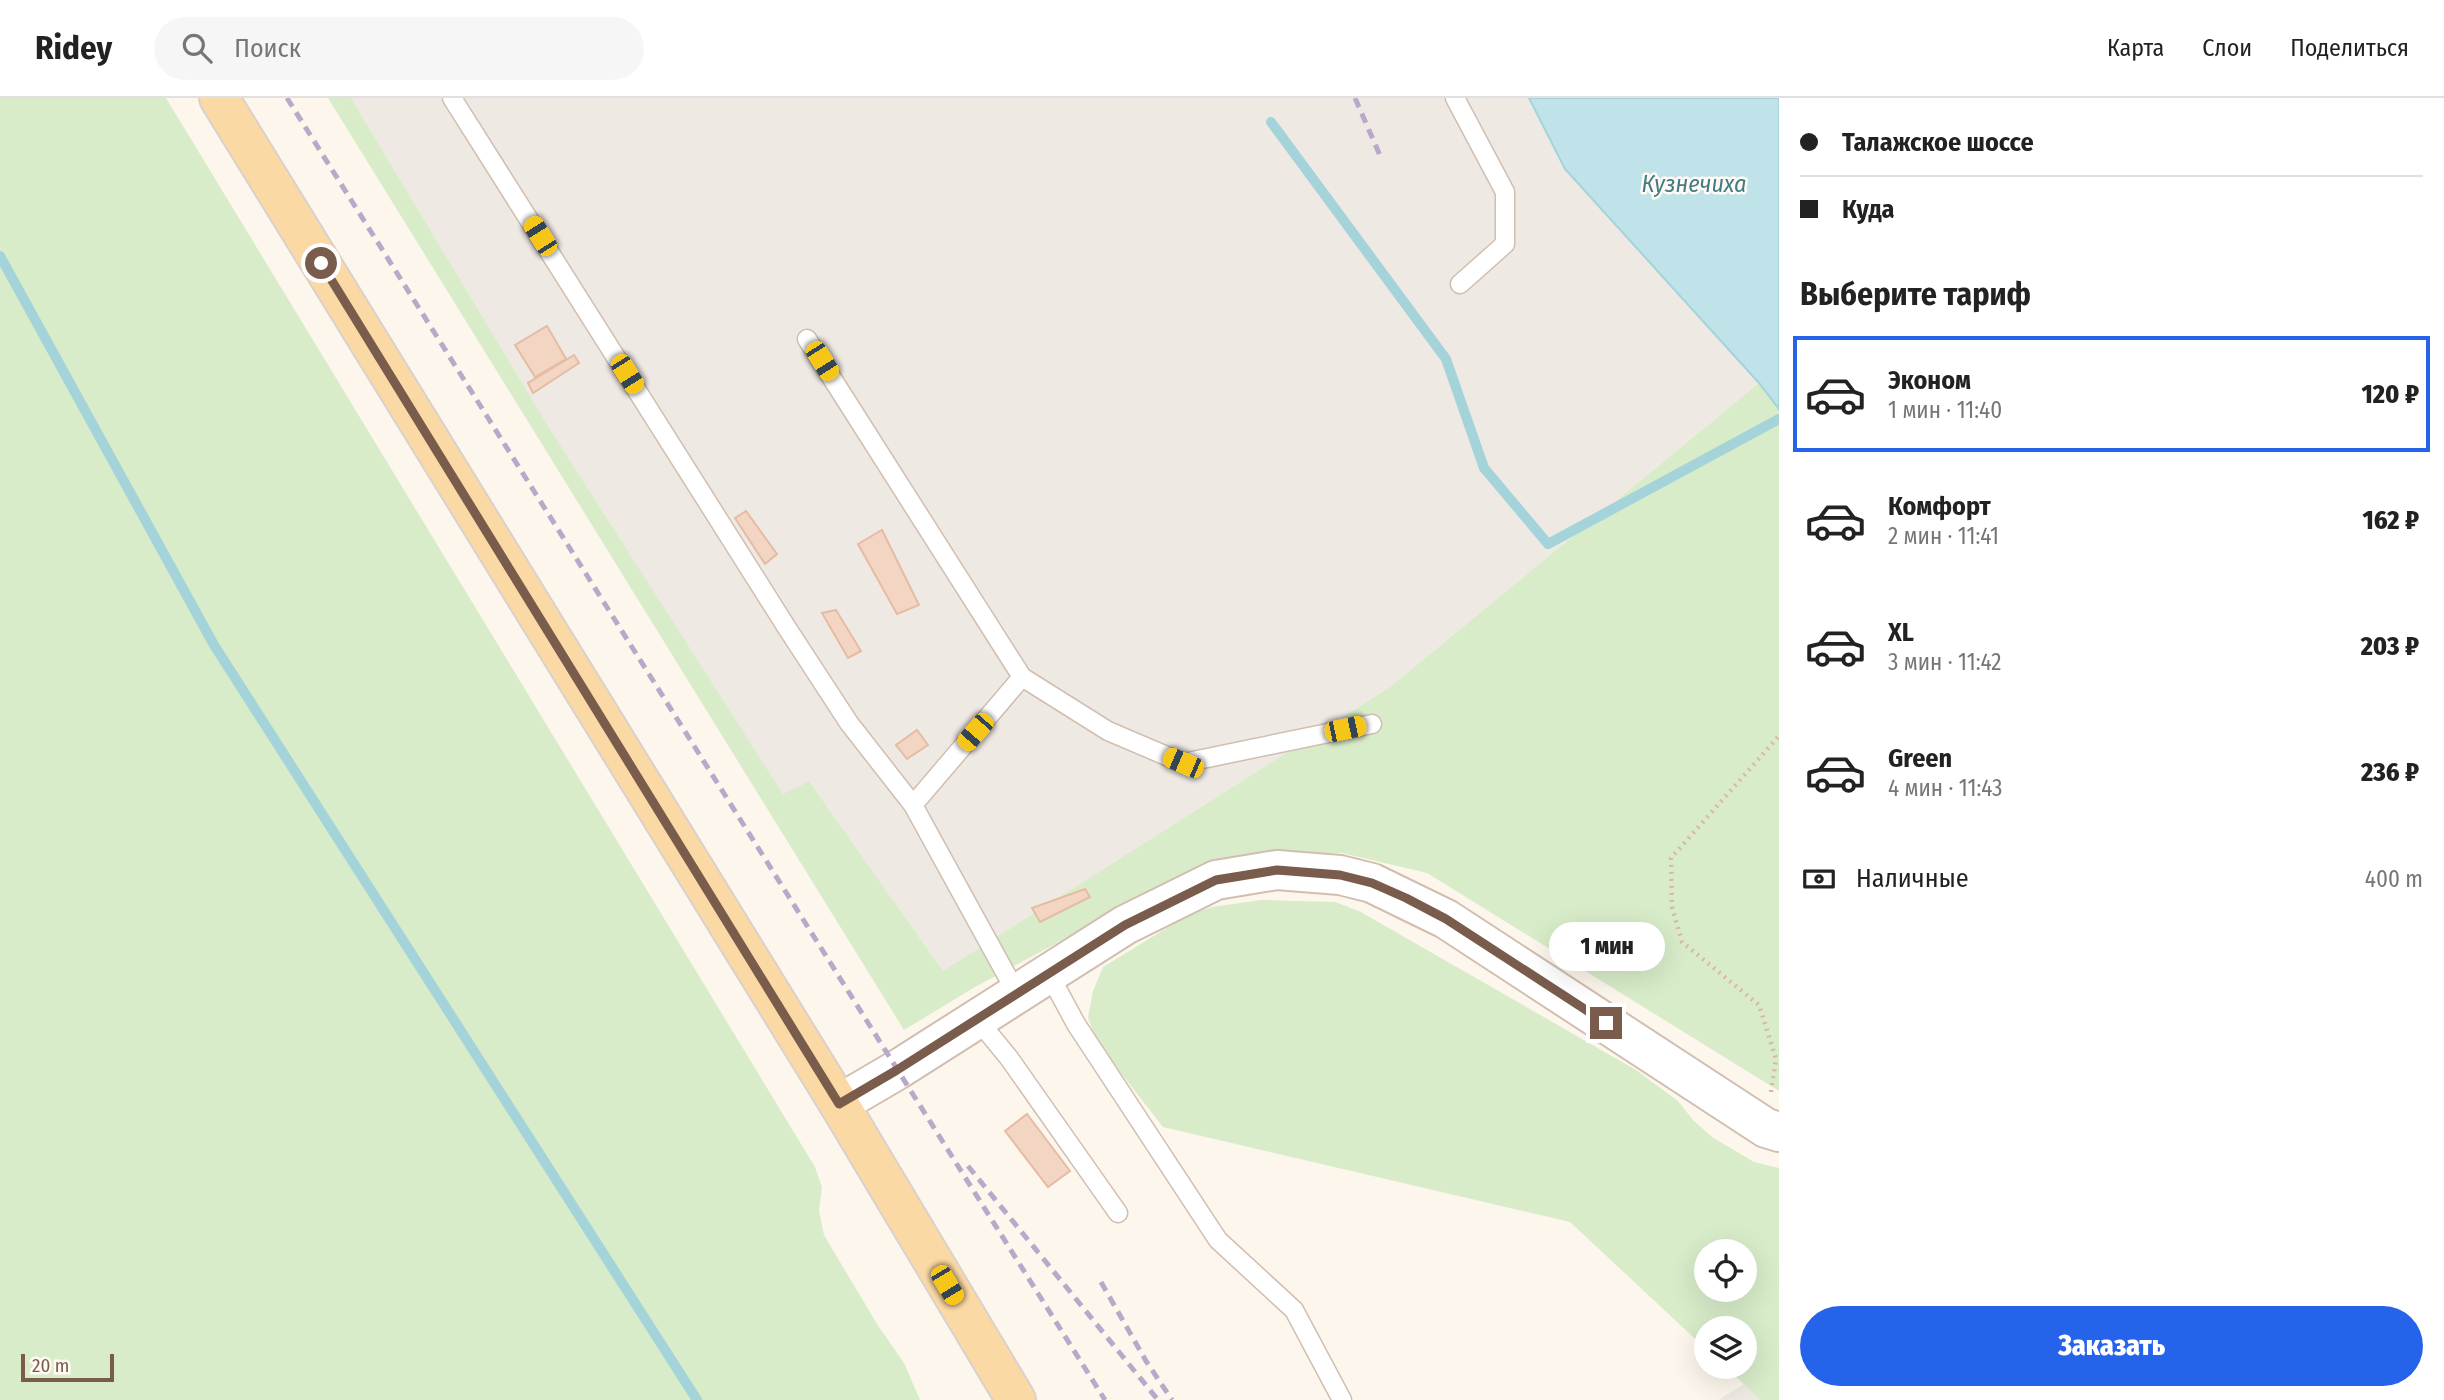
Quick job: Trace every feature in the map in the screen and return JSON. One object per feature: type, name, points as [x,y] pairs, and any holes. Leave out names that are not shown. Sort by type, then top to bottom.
[{"type":"main road","points":[[219,98],[839,1104],[1016,1400]]},
{"type":"street","points":[[839,1104],[1125,925],[1216,880],[1277,870],[1340,875],[1372,883],[1446,919],[1772,1130]]},
{"type":"lane","points":[[452,98],[849,723],[912,805],[1017,994]]},
{"type":"lane","points":[[1455,98],[1504,192],[1505,244],[1460,284]]},
{"type":"lane","points":[[807,338],[1022,677],[1108,731],[1183,763],[1372,724]]},
{"type":"lane","points":[[912,805],[1022,677]]},
{"type":"lane","points":[[1049,974],[1076,1024],[1218,1240],[1294,1310],[1342,1400]]},
{"type":"lane","points":[[977,1019],[1009,1058],[1118,1213]]},
{"type":"path","points":[[1772,1130],[1776,1059],[1759,1005],[1682,942],[1672,907],[1671,858],[1779,736]]},
{"type":"shaded area","points":[[351,98],[1529,98],[1565,169],[1759,383],[1390,687],[943,971],[809,781],[783,795],[550,429]]},
{"type":"shaded area","points":[[1779,1363],[1779,1400],[1718,1400],[1757,1379],[1757,1376]]},
{"type":"green space","points":[[0,98],[166,98],[815,1167],[822,1187],[819,1211],[824,1235],[877,1324],[904,1363],[920,1400],[0,1400]]},
{"type":"green space","points":[[328,98],[351,98],[550,429],[783,794],[809,781],[943,971],[1390,687],[1759,383],[1779,409],[1779,1091],[1427,873],[1342,853],[1256,854],[1131,903],[975,987],[904,1030]]},
{"type":"green space","points":[[1261,900],[1335,902],[1359,911],[1636,1070],[1678,1101],[1693,1120],[1712,1137],[1754,1162],[1779,1168],[1779,1400],[1761,1400],[1738,1379],[1757,1379],[1757,1316],[1694,1316],[1694,1338],[1570,1222],[1163,1127],[1096,1041],[1088,1017],[1093,991],[1103,967],[1188,915],[1212,907]]},
{"type":"water","name":"Кузнечиха","points":[[1529,98],[1779,98],[1779,409],[1759,383],[1565,169]]},
{"type":"building","points":[[547,326],[566,359],[535,377],[515,345]]},
{"type":"building","points":[[574,355],[579,363],[533,393],[528,383]]},
{"type":"building","points":[[746,511],[777,554],[765,564],[735,518]]},
{"type":"building","points":[[882,530],[919,605],[897,614],[858,544]]},
{"type":"building","points":[[836,610],[861,651],[848,658],[822,613]]},
{"type":"building","points":[[917,730],[928,745],[907,759],[896,745]]},
{"type":"building","points":[[1085,889],[1090,897],[1040,922],[1032,908]]},
{"type":"building","points":[[1027,1114],[1070,1171],[1048,1187],[1005,1131]]},
{"type":"waterway","points":[[1271,122],[1446,359],[1484,468],[1548,544],[1779,419]]},
{"type":"waterway","points":[[0,256],[214,645],[697,1400]]},
{"type":"railway","points":[[287,98],[1105,1400]]},
{"type":"railway","points":[[1355,98],[1382,160]]},
{"type":"railway","points":[[968,1166],[1158,1400]]},
{"type":"railway","points":[[1101,1282],[1146,1361],[1172,1400]]},
{"type":"route","points":[[321,263],[839,1104],[1125,925],[1216,880],[1277,870],[1340,875],[1372,883],[1406,898],[1446,919],[1606,1023]]}]
